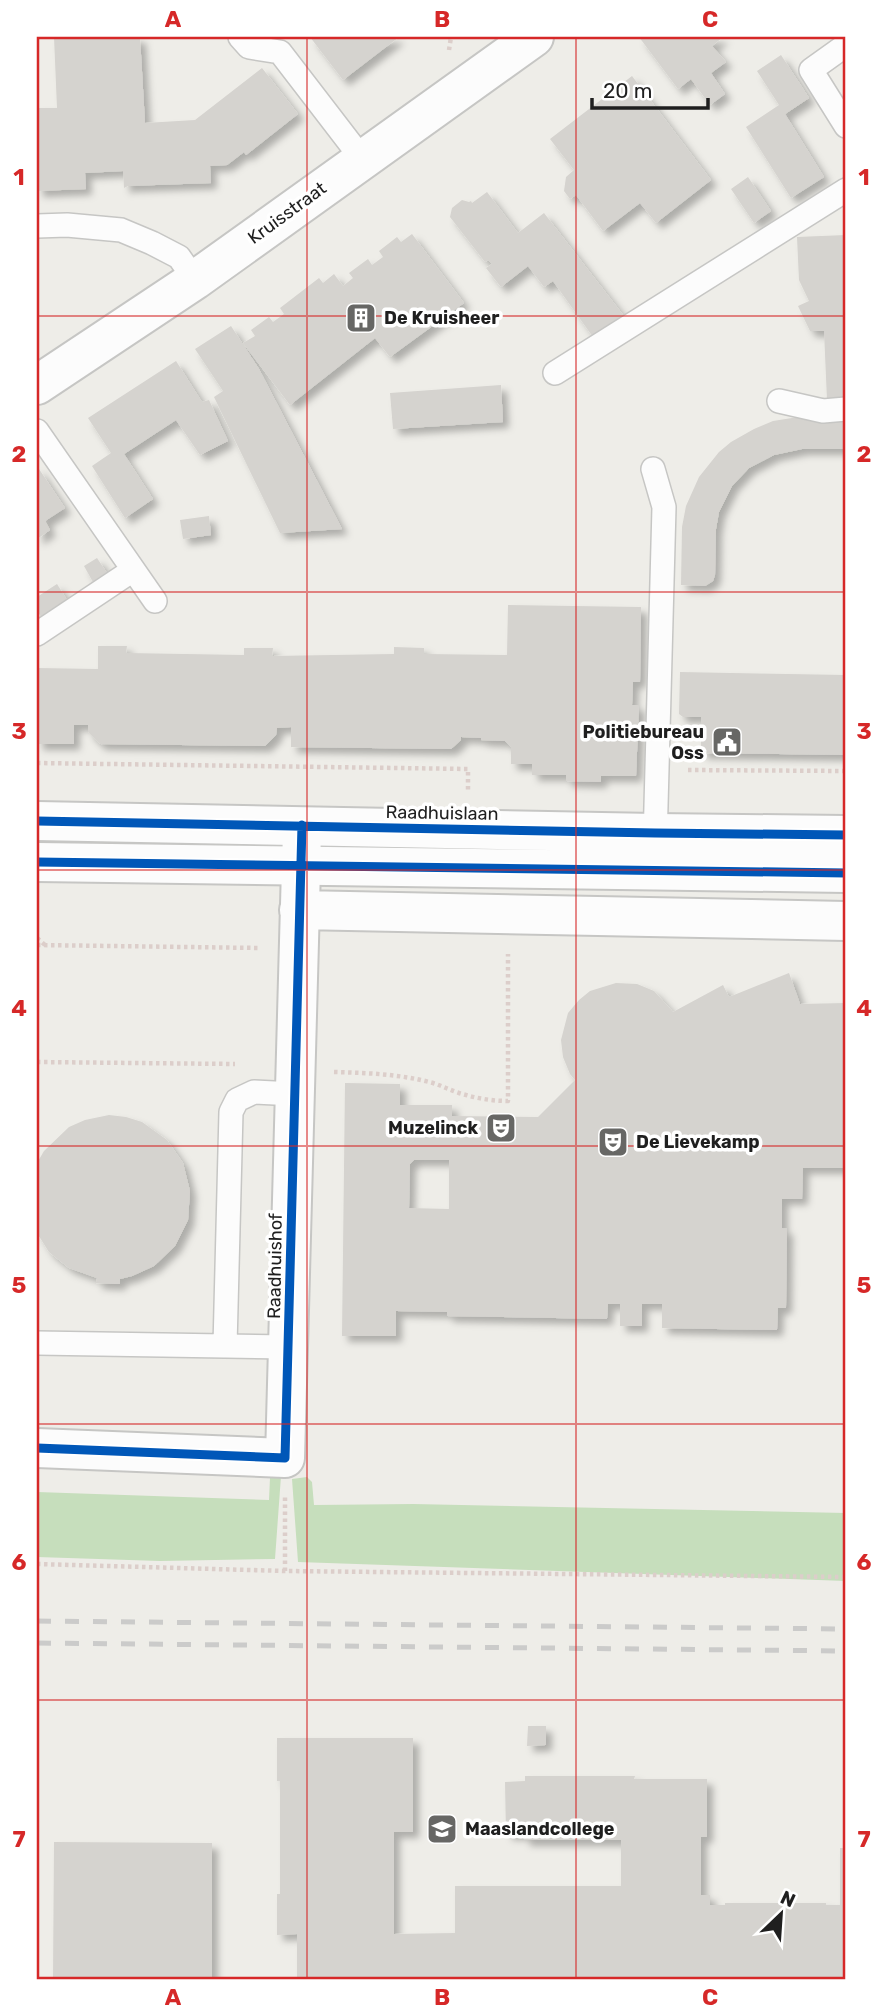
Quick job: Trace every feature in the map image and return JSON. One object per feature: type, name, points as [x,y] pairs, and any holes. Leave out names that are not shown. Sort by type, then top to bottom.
[{"type":"street","name":"Kruisstraat","points":[[42,370],[195,280],[526,39]]},
{"type":"street","name":"Raadhuislaan","points":[[37,821],[655,834],[846,835]]},
{"type":"street","name":"Raadhuishof","points":[[285,1458],[302,825]]},
{"type":"street","points":[[37,862],[846,873]]},
{"type":"street","points":[[299,910],[846,921]]},
{"type":"street","points":[[37,1448],[285,1458]]},
{"type":"lane","points":[[240,37],[249,47],[281,52],[363,159]]},
{"type":"lane","points":[[846,45],[811,69],[846,126]]},
{"type":"lane","points":[[555,373],[846,190]]},
{"type":"lane","points":[[37,226],[67,225],[121,230],[178,257],[195,280]]},
{"type":"lane","points":[[779,401],[824,411],[846,409]]},
{"type":"lane","points":[[37,431],[155,601]]},
{"type":"lane","points":[[653,469],[664,507],[654,871]]},
{"type":"lane","points":[[37,634],[133,570]]},
{"type":"lane","points":[[225,1346],[231,1112],[237,1100],[295,1077]]},
{"type":"lane","points":[[37,1343],[288,1347]]},
{"type":"path","points":[[37,763],[468,769],[468,803]]},
{"type":"path","points":[[37,938],[46,946]]},
{"type":"path","points":[[37,946],[299,948]]},
{"type":"path","points":[[37,1062],[295,1077],[384,1073],[434,1083],[457,1093],[488,1100],[508,1101],[508,954]]},
{"type":"path","points":[[285,1458],[285,1571]]},
{"type":"path","points":[[37,1564],[285,1571],[846,1577]]},
{"type":"green space","points":[[281,1476],[275,1559],[160,1561],[37,1557],[37,1492],[269,1500],[270,1478]]},
{"type":"green space","points":[[307,1477],[312,1482],[314,1505],[413,1504],[846,1513],[846,1581],[298,1562],[292,1479]]},
{"type":"building","points":[[54,37],[140,37],[145,123],[195,120],[262,68],[298,114],[246,155],[244,152],[227,165],[210,166],[211,183],[124,188],[123,171],[85,173],[86,189],[37,191],[37,108],[57,108]]},
{"type":"building","points":[[310,37],[399,37],[343,80]]},
{"type":"building","points":[[639,37],[723,37],[712,46],[726,62],[711,73],[725,94],[710,105],[691,79],[678,89]]},
{"type":"building","points":[[781,55],[809,98],[785,114],[824,177],[791,198],[746,127],[779,105],[757,71]]},
{"type":"building","points":[[632,76],[711,180],[656,223],[640,203],[603,231],[576,195],[570,199],[564,191],[566,177],[574,170],[550,139]]},
{"type":"building","points":[[748,177],[771,211],[754,223],[731,189]]},
{"type":"building","points":[[487,192],[518,233],[544,213],[627,320],[593,337],[553,281],[544,287],[528,266],[501,287],[486,268],[492,264],[488,260],[485,262],[450,217],[452,208],[462,200],[472,203]]},
{"type":"building","name":"De Kruisheer","points":[[412,234],[464,303],[390,357],[375,338],[290,405],[243,343],[255,336],[251,330],[269,317],[273,322],[284,314],[280,308],[319,278],[323,283],[334,274],[343,286],[353,278],[349,273],[368,259],[372,265],[383,257],[379,251],[397,237],[401,242]]},
{"type":"building","points":[[846,235],[846,399],[827,400],[824,331],[810,331],[798,306],[809,301],[799,280],[797,237]]},
{"type":"building","points":[[231,326],[259,369],[342,529],[280,533],[214,397],[223,391],[195,349]]},
{"type":"building","points":[[176,361],[202,402],[209,400],[228,441],[200,455],[176,420],[124,454],[153,499],[125,518],[92,466],[111,453],[88,418]]},
{"type":"building","points":[[501,385],[503,422],[393,429],[390,393]]},
{"type":"building","points":[[792,418],[846,418],[846,449],[802,449],[774,455],[749,468],[732,486],[719,512],[713,581],[705,586],[681,585],[682,527],[686,506],[699,477],[719,452],[731,442],[773,421]]},
{"type":"building","points":[[37,466],[65,508],[45,521],[50,530],[37,539]]},
{"type":"building","points":[[209,516],[211,535],[183,539],[180,520]]},
{"type":"building","points":[[97,558],[107,573],[93,582],[84,566]]},
{"type":"building","points":[[57,584],[67,600],[41,617],[37,610],[37,597]]},
{"type":"building","points":[[508,605],[641,607],[640,682],[633,682],[632,705],[639,705],[636,776],[601,776],[601,782],[566,781],[566,775],[532,775],[532,764],[511,764],[511,747],[505,741],[481,738],[461,737],[451,749],[291,747],[291,727],[277,728],[276,735],[265,746],[100,744],[88,732],[88,725],[74,725],[74,744],[37,744],[37,668],[98,669],[98,646],[127,646],[126,653],[244,655],[244,648],[273,648],[272,656],[394,654],[394,647],[424,648],[424,654],[507,655]]},
{"type":"building","points":[[680,672],[846,675],[846,755],[701,753],[701,717],[683,717],[679,714]]},
{"type":"building","points":[[789,973],[800,1004],[846,1003],[846,1168],[803,1168],[802,1199],[782,1199],[782,1228],[787,1229],[786,1308],[778,1308],[777,1330],[662,1328],[662,1304],[642,1304],[642,1326],[620,1326],[620,1304],[608,1304],[607,1319],[447,1316],[447,1312],[396,1311],[396,1336],[342,1336],[345,1083],[400,1084],[400,1105],[452,1105],[452,1116],[538,1117],[575,1080],[563,1057],[561,1040],[568,1013],[590,991],[616,983],[637,984],[654,991],[673,1012],[723,985],[729,997]],"holes":[[[414,1160],[449,1160],[449,1209],[409,1208],[410,1164]]]},
{"type":"building","points":[[109,1115],[142,1122],[167,1140],[183,1163],[190,1191],[188,1220],[175,1246],[154,1266],[120,1279],[120,1284],[96,1283],[97,1278],[69,1268],[49,1252],[37,1233],[37,1163],[44,1151],[69,1127],[85,1120]]},
{"type":"building","points":[[528,1726],[546,1726],[546,1745],[527,1746]]},
{"type":"building","points":[[277,1738],[413,1738],[413,1832],[394,1832],[394,1934],[455,1933],[455,1886],[621,1886],[621,1840],[524,1840],[524,1834],[506,1834],[505,1782],[525,1781],[525,1776],[707,1779],[707,1837],[701,1837],[701,1895],[710,1895],[710,1905],[840,1905],[840,1848],[846,1848],[846,1979],[297,1979],[297,1934],[277,1935],[277,1894],[280,1894],[280,1781],[277,1781]]},
{"type":"building","points":[[54,1842],[212,1843],[212,1979],[53,1979]]},
{"type":"railway","points":[[37,1621],[846,1629]]},
{"type":"railway","points":[[37,1643],[846,1651]]},
{"type":"cycle path","points":[[37,821],[846,835]]},
{"type":"cycle path","points":[[37,1448],[285,1458],[302,825]]},
{"type":"cycle path","points":[[37,862],[846,873]]},
{"type":"place","name":"De Kruisheer","points":[[361,318]]},
{"type":"place","name":"Politiebureau Oss","points":[[727,742]]},
{"type":"place","name":"Muzelinck","points":[[501,1128]]},
{"type":"place","name":"De Lievekamp","points":[[613,1142]]},
{"type":"place","name":"Maaslandcollege","points":[[442,1829]]}]
